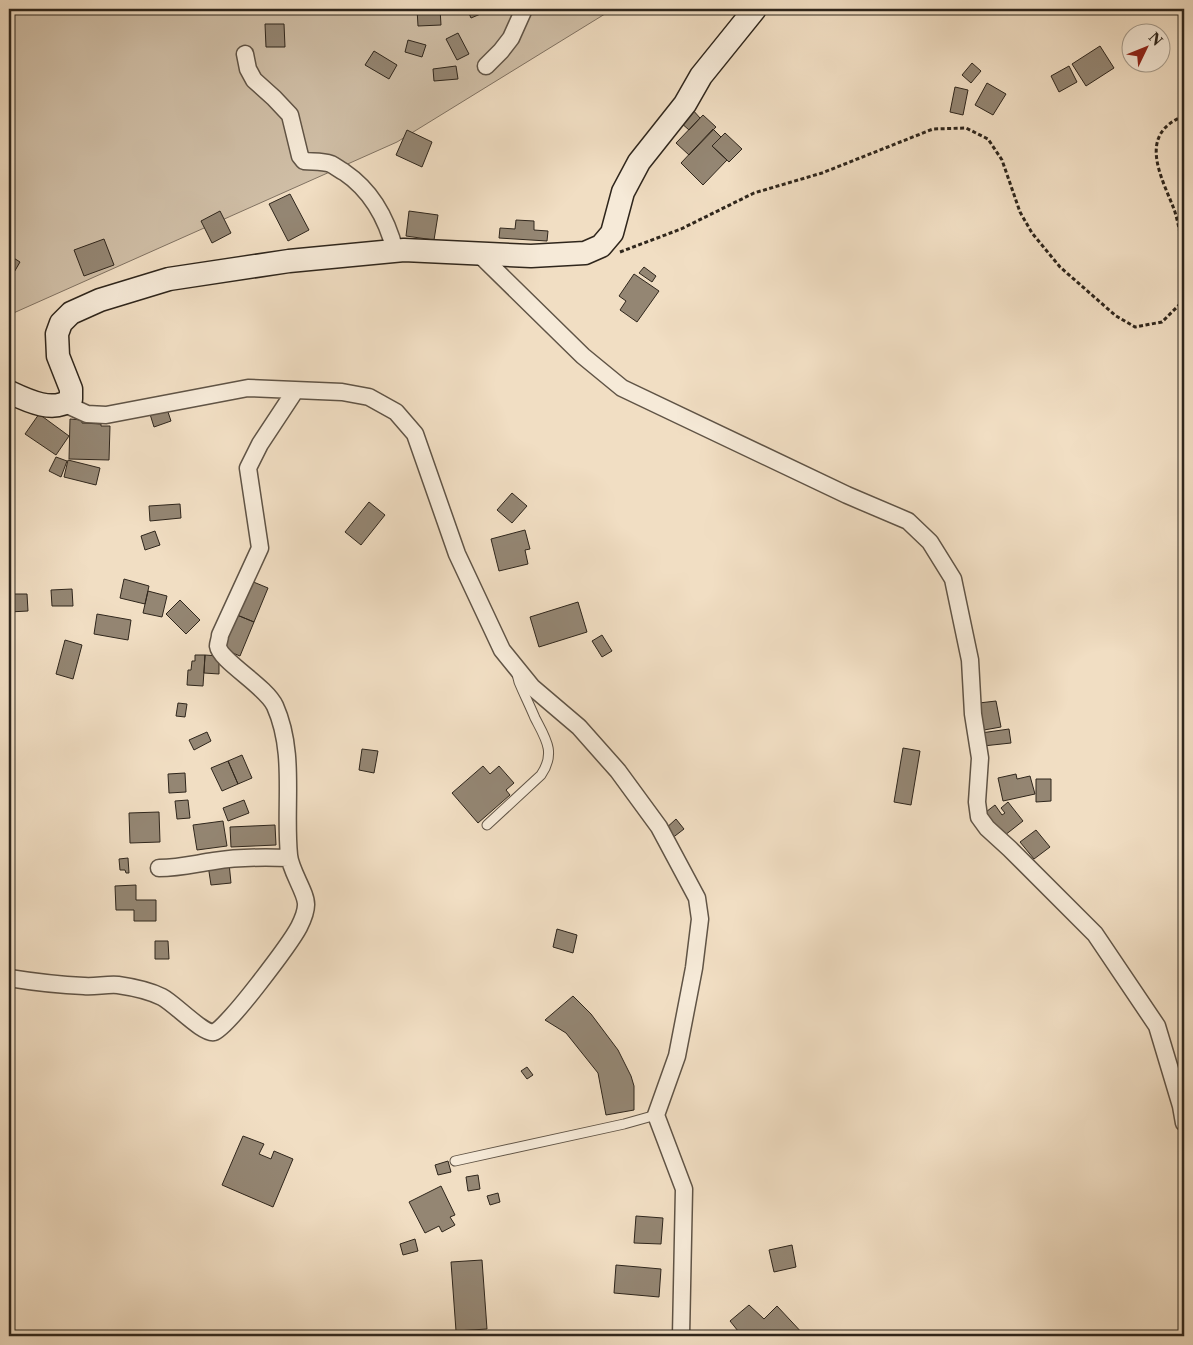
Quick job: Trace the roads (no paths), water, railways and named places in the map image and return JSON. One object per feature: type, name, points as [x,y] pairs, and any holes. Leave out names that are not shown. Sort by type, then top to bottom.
[{"type":"street","points":[[486,66],[512,38],[524,9]]},
{"type":"street","points":[[9,392],[28,400],[56,406],[66,404],[71,399],[71,389],[58,356],[57,334],[61,323],[71,313],[100,300],[170,279],[289,261],[395,251],[540,256],[585,253],[601,246],[612,234],[623,192],[639,162],[685,104],[700,76],[755,9]]},
{"type":"street","points":[[245,54],[248,69],[254,80],[290,116],[300,156],[304,161],[332,165],[367,191],[383,216],[391,234],[395,251]]},
{"type":"street","points":[[479,254],[583,356],[622,388],[847,495],[908,521],[930,542],[953,578],[970,660],[973,714],[980,758],[977,802],[979,817],[987,828],[1095,934],[1157,1026],[1181,1106],[1184,1124]]},
{"type":"street","points":[[66,404],[86,414],[106,415],[248,388],[342,392],[368,398],[396,412],[415,434],[457,554],[502,650],[532,687],[579,727],[618,771],[659,827],[697,898],[700,919],[694,968],[677,1056],[656,1114],[684,1189],[682,1336]]},
{"type":"street","points":[[9,978],[46,984],[118,985],[150,993],[162,997],[179,1008],[209,1033],[218,1031],[232,1016],[284,952],[300,925],[307,904],[289,858],[288,774],[283,728],[270,696],[223,656],[218,646],[220,635],[260,548],[248,468],[260,444],[295,390]]},
{"type":"street","points":[[159,868],[177,868],[242,858],[289,858]]},
{"type":"lane","points":[[487,825],[541,775],[547,767],[549,758],[546,738],[519,682],[516,667]]},
{"type":"lane","points":[[456,1161],[624,1124],[656,1114]]}]
